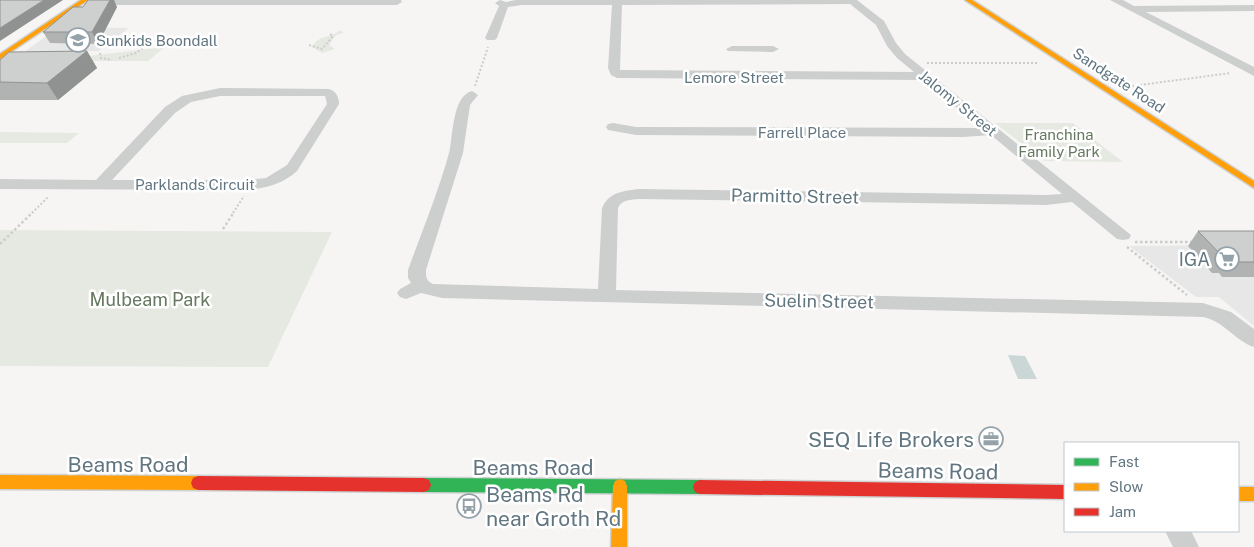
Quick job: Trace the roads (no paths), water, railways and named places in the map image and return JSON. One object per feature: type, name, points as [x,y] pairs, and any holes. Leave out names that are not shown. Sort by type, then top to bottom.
[{"type":"main road","name":"Sandgate Road","points":[[968,0],[1254,185]]},
{"type":"main road","name":"Sandgate Road","points":[[984,0],[1156,108]]},
{"type":"main road","points":[[0,57],[83,1]]},
{"type":"main road","name":"Beams Road","points":[[0,482],[620,486],[1064,492]]},
{"type":"main road","points":[[619,547],[620,486]]},
{"type":"main road","points":[[1239,494],[1254,494]]},
{"type":"street","points":[[492,38],[503,4],[522,2],[852,0]]},
{"type":"street","name":"Jalomy Street","points":[[852,0],[880,23],[894,48],[909,63],[1075,196],[1126,241]]},
{"type":"street","points":[[1115,0],[1254,72]]},
{"type":"street","points":[[83,1],[397,2]]},
{"type":"street","name":"Lemore Street","points":[[617,2],[614,68],[618,74],[632,77],[925,76]]},
{"type":"street","points":[[1134,9],[1254,8]]},
{"type":"street","points":[[732,49],[773,49]]},
{"type":"street","points":[[752,49],[762,77]]},
{"type":"street","name":"Parklands Circuit","points":[[0,184],[62,184],[100,184],[251,184],[271,182],[283,176],[292,168],[333,104],[333,98],[331,95],[319,92],[220,92],[187,99],[170,110],[100,184]]},
{"type":"street","name":"Suelin Street","points":[[472,95],[464,105],[456,153],[417,270],[414,290],[1210,312],[1228,320],[1254,340]]},
{"type":"street","name":"Farrell Place","points":[[613,127],[636,131],[963,133],[992,131]]},
{"type":"street","name":"Parmitto Street","points":[[607,296],[610,208],[613,201],[622,196],[639,194],[1046,200],[1075,196]]},
{"type":"street","points":[[1178,532],[1187,547]]},
{"type":"place","name":"Sunkids Boondall","points":[[78,40]]},
{"type":"place","name":"IGA","points":[[1227,259]]},
{"type":"place","name":"SEQ Life Brokers","points":[[991,439]]},
{"type":"place","name":"Beams Rd near Groth Rd","points":[[469,506]]},
{"type":"park label","name":"Franchina Family Park","points":[[1059,142]]},
{"type":"park label","name":"Mulbeam Park","points":[[150,299]]}]
